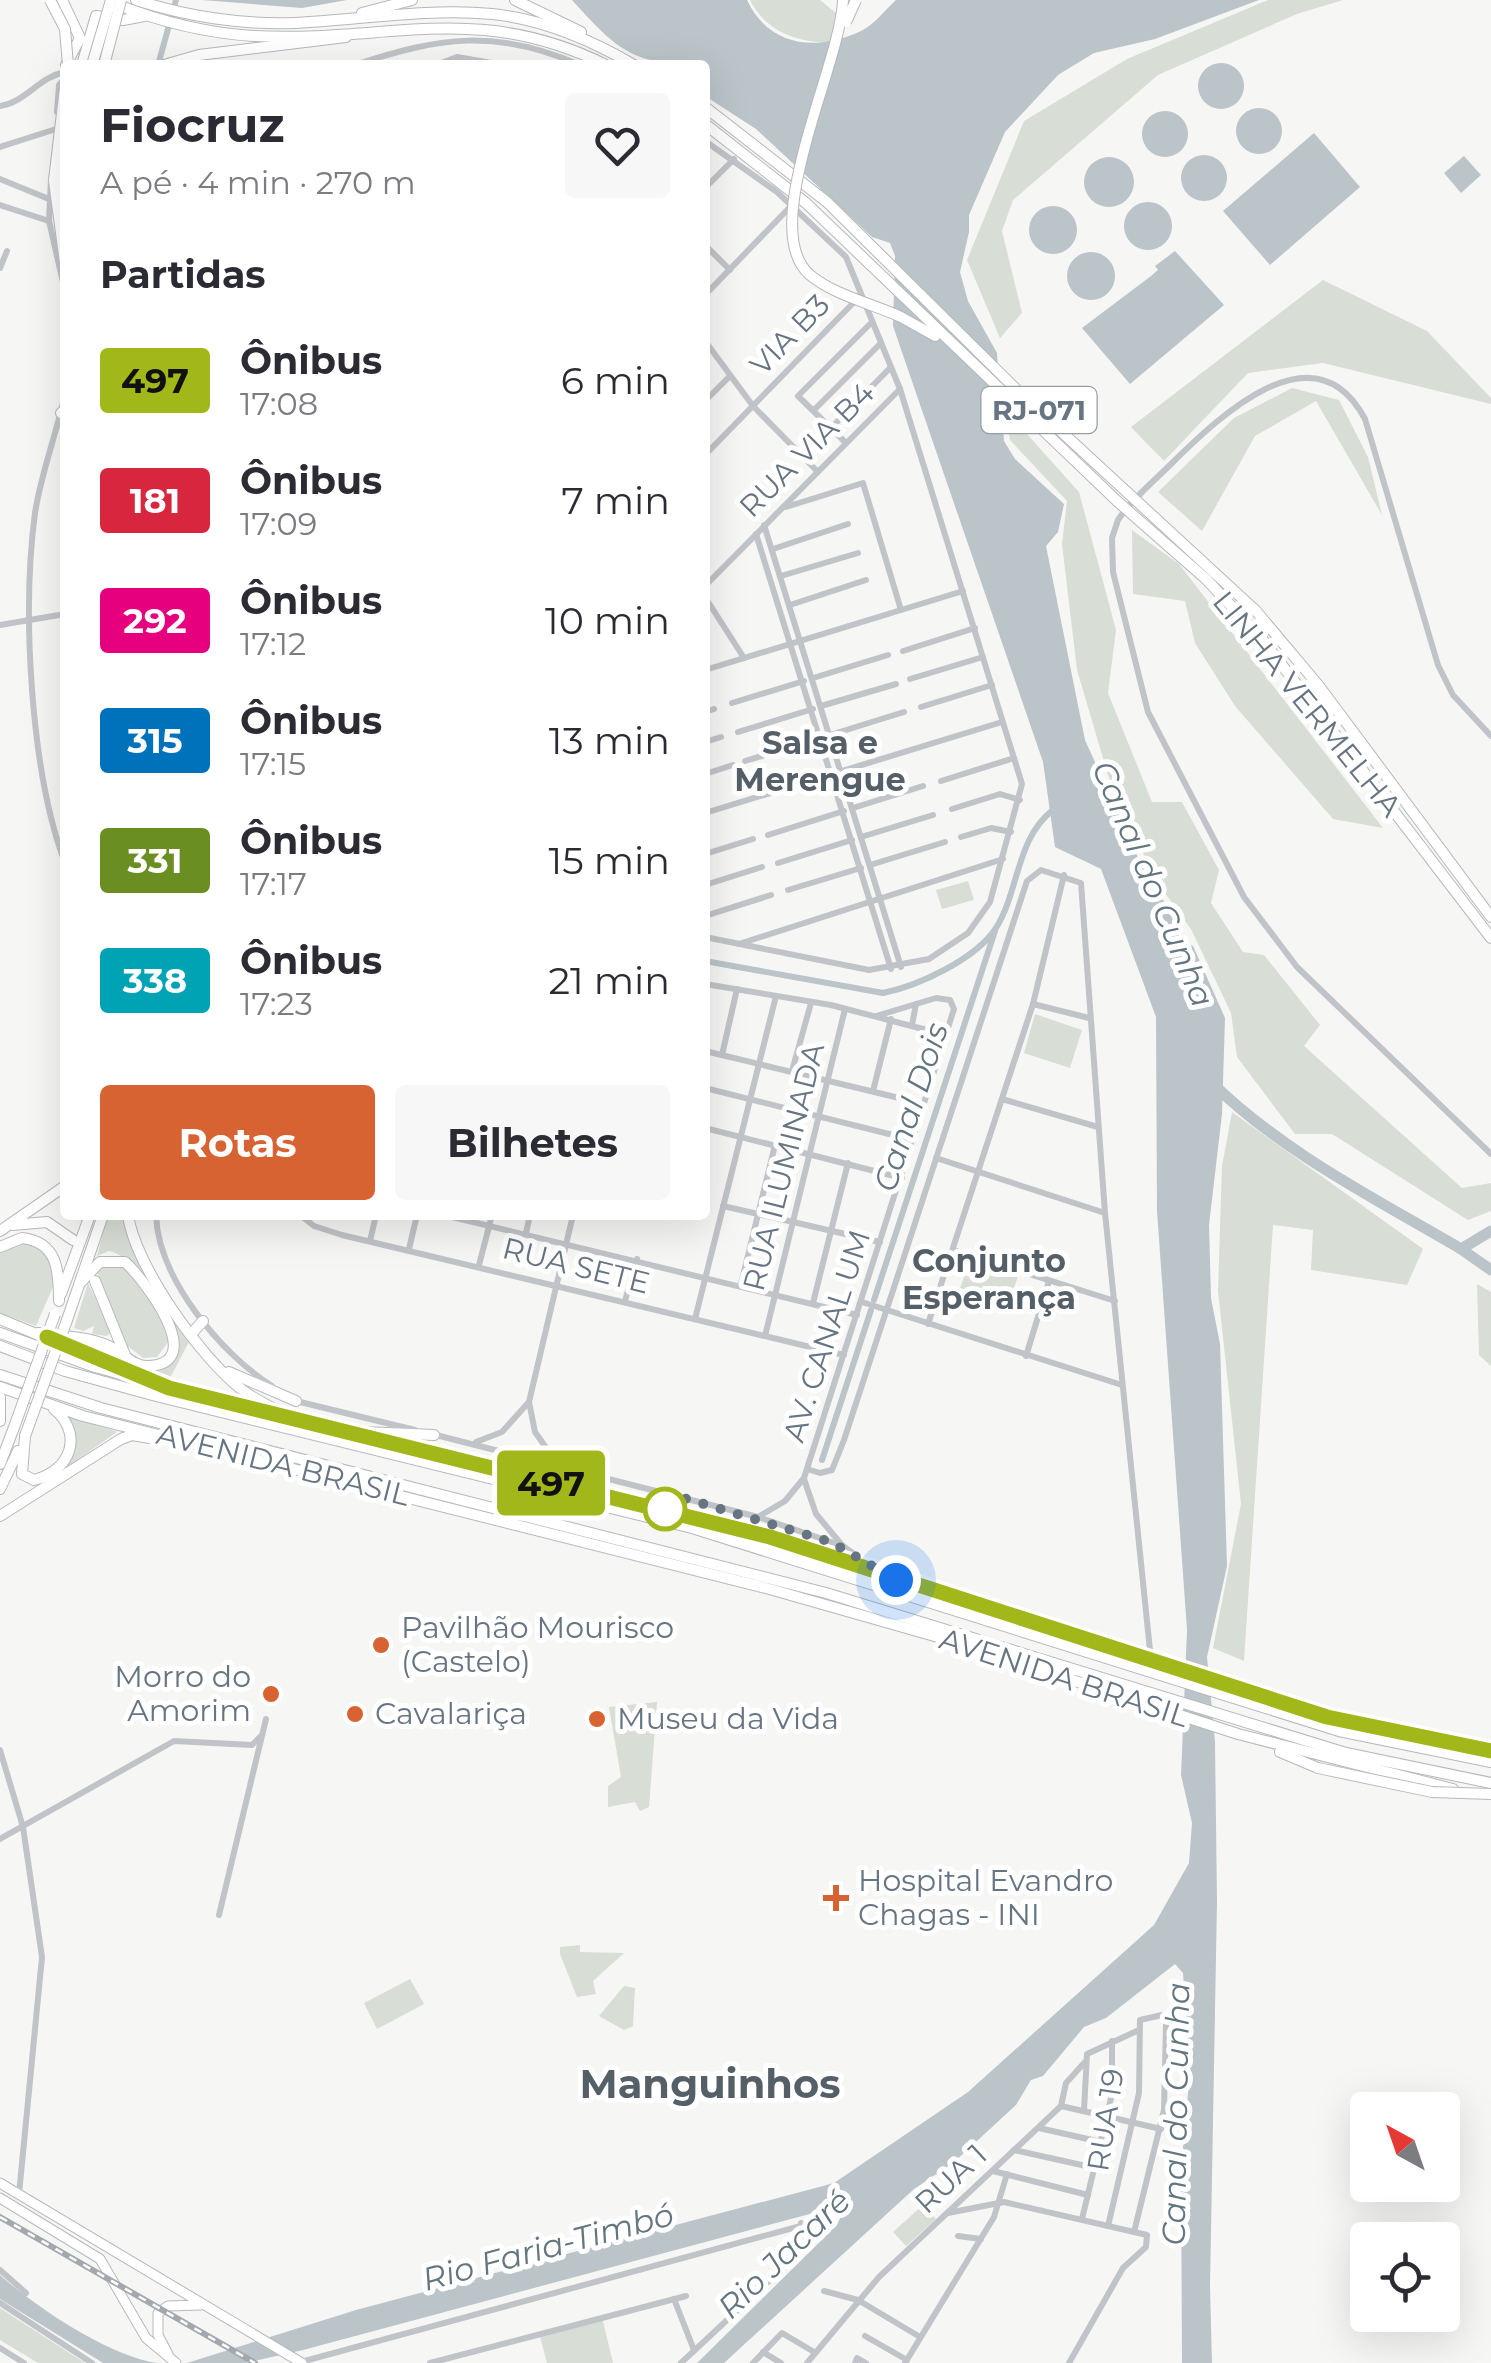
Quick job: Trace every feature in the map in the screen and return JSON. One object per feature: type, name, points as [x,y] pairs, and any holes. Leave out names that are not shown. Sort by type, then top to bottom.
[{"type":"highway","points":[[50,0],[65,30],[64,60]]},
{"type":"highway","points":[[62,0],[80,38],[70,60]]},
{"type":"highway","points":[[93,60],[108,0],[188,26],[252,36],[464,26],[515,30],[593,60]]},
{"type":"highway","points":[[105,60],[121,0]]},
{"type":"highway","points":[[136,0],[152,13]]},
{"type":"highway","points":[[322,22],[412,0]]},
{"type":"highway","points":[[515,0],[585,34],[627,60]]},
{"type":"highway","points":[[843,0],[790,237],[806,271],[922,328],[963,357]]},
{"type":"highway","points":[[798,190],[856,0]]},
{"type":"highway","points":[[83,60],[96,16],[124,20],[152,13],[254,22],[493,14],[546,26],[625,60]]},
{"type":"highway","points":[[182,60],[368,31]]},
{"type":"highway","name":"LINHA VERMELHA","points":[[710,110],[760,145],[828,202],[1027,400],[1256,610],[1320,686],[1491,917]]},
{"type":"highway","points":[[60,116],[54,180],[60,233]]},
{"type":"highway","name":"LINHA VERMELHA","points":[[710,128],[806,203],[963,357],[1206,579],[1262,638],[1491,938]]},
{"type":"highway","points":[[56,209],[60,188]]},
{"type":"highway","points":[[1443,852],[1491,905]]},
{"type":"highway","points":[[4,1229],[60,1190]]},
{"type":"highway","points":[[4,1229],[39,1220],[73,1240]]},
{"type":"highway","points":[[0,1489],[88,1220]]},
{"type":"highway","points":[[0,1464],[19,1433],[67,1319],[101,1220]]},
{"type":"highway","points":[[130,1220],[141,1253],[211,1360],[241,1390],[300,1423]]},
{"type":"highway","points":[[0,1246],[22,1238],[47,1249],[58,1262],[59,1300]]},
{"type":"highway","points":[[38,1333],[104,1343],[151,1366],[171,1351],[174,1336],[155,1298],[133,1269],[117,1260],[100,1262],[80,1283]]},
{"type":"highway","points":[[94,1281],[126,1356]]},
{"type":"highway","points":[[0,1319],[163,1386]]},
{"type":"highway","points":[[192,1334],[203,1321]]},
{"type":"highway","name":"AVENIDA BRASIL","points":[[0,1333],[163,1386],[300,1423],[770,1537],[1151,1661],[1163,1671]]},
{"type":"highway","name":"AVENIDA BRASIL","points":[[0,1346],[66,1372],[156,1396],[692,1528],[1163,1671],[1382,1743],[1491,1762]]},
{"type":"highway","points":[[211,1360],[236,1376],[296,1401]]},
{"type":"highway","name":"AVENIDA BRASIL","points":[[0,1374],[65,1398],[174,1427],[826,1592],[1154,1700],[1232,1732],[1404,1780],[1491,1795]]},
{"type":"highway","points":[[0,1385],[72,1406],[174,1427]]},
{"type":"highway","name":"AVENIDA BRASIL","points":[[0,1385],[53,1408],[766,1588],[1370,1760],[1491,1783]]},
{"type":"highway","points":[[0,1398],[0,1421]]},
{"type":"highway","points":[[19,1433],[22,1474],[41,1479],[60,1468],[70,1455],[72,1438],[67,1422],[53,1408]]},
{"type":"highway","points":[[338,1430],[434,1434]]},
{"type":"highway","points":[[0,1516],[127,1436],[203,1445]]},
{"type":"highway","points":[[638,1502],[692,1528]]},
{"type":"highway","name":"AVENIDA BRASIL","points":[[1248,1698],[1361,1726],[1491,1751]]},
{"type":"highway","points":[[1232,1732],[1318,1768],[1432,1792],[1491,1795]]},
{"type":"main road","points":[[0,2183],[302,2363]]},
{"type":"main road","points":[[0,2198],[100,2259],[136,2324],[174,2362]]},
{"type":"main road","points":[[174,2362],[156,2328],[160,2310],[186,2304],[209,2306]]},
{"type":"street","points":[[371,60],[421,44],[476,38],[515,44],[560,60]]},
{"type":"street","points":[[382,60],[383,56]]},
{"type":"street","points":[[0,106],[15,102],[40,82],[60,75]]},
{"type":"street","points":[[60,102],[49,198],[49,222],[60,269]]},
{"type":"street","points":[[0,147],[56,129]]},
{"type":"street","points":[[710,144],[734,158],[792,206],[846,257],[900,390],[1020,774],[1020,800],[990,902],[968,933],[945,952],[900,968],[869,970],[710,938]]},
{"type":"street","points":[[710,183],[734,158]]},
{"type":"street","points":[[0,179],[49,198]]},
{"type":"street","points":[[0,205],[49,222]]},
{"type":"street","points":[[710,291],[792,206]]},
{"type":"street","points":[[710,250],[730,270]]},
{"type":"street","points":[[0,268],[7,251]]},
{"type":"street","name":"VIA B3","points":[[710,450],[860,296]]},
{"type":"street","points":[[846,442],[798,396],[870,324]]},
{"type":"street","points":[[813,410],[880,344]]},
{"type":"street","points":[[710,351],[753,406],[817,471]]},
{"type":"street","points":[[831,428],[891,366]]},
{"type":"street","points":[[710,396],[730,376]]},
{"type":"street","points":[[1491,736],[1462,706],[1438,666],[1365,419],[1346,394],[1330,384],[1303,378],[1278,384],[1238,403],[1215,421],[1118,520],[1112,538],[1113,572],[1151,721],[1259,921],[1297,967],[1491,1154]]},
{"type":"street","name":"RUA VIA B4","points":[[710,581],[900,390]]},
{"type":"street","points":[[60,422],[35,513],[28,617],[40,751],[60,841]]},
{"type":"street","points":[[780,509],[863,483],[901,610]]},
{"type":"street","points":[[772,548],[848,524]]},
{"type":"street","points":[[764,525],[802,640],[809,680],[848,810],[870,865],[891,969]]},
{"type":"street","points":[[756,534],[792,643],[809,680]]},
{"type":"street","points":[[781,576],[858,553]]},
{"type":"street","points":[[790,605],[866,580]]},
{"type":"street","points":[[710,668],[963,591]]},
{"type":"street","points":[[710,606],[744,658]]},
{"type":"street","points":[[0,625],[28,617],[60,614]]},
{"type":"street","points":[[903,651],[975,628]]},
{"type":"street","points":[[732,703],[888,655]]},
{"type":"street","points":[[910,679],[983,657]]},
{"type":"street","points":[[738,732],[896,684]]},
{"type":"street","points":[[921,707],[992,685]]},
{"type":"street","points":[[745,761],[904,712]]},
{"type":"street","points":[[710,812],[1002,722]]},
{"type":"street","points":[[710,740],[721,737]]},
{"type":"street","points":[[941,780],[1014,758]]},
{"type":"street","points":[[710,772],[732,765]]},
{"type":"street","points":[[768,835],[923,786]]},
{"type":"street","points":[[952,809],[1000,794],[1020,800]]},
{"type":"street","points":[[778,862],[934,815]]},
{"type":"street","points":[[961,837],[991,828],[1011,832]]},
{"type":"street","points":[[857,838],[861,868],[900,968]]},
{"type":"street","points":[[710,853],[753,840]]},
{"type":"street","points":[[870,865],[944,842]]},
{"type":"street","points":[[738,944],[750,936],[1004,858]]},
{"type":"street","points":[[710,883],[762,867]]},
{"type":"street","points":[[788,890],[861,868]]},
{"type":"street","points":[[808,1469],[827,1472],[834,1466],[1027,881],[1041,870],[1064,875],[1081,883],[1104,1213],[1151,1661]]},
{"type":"street","points":[[928,1324],[1033,1004],[1064,875]]},
{"type":"street","points":[[710,914],[771,895]]},
{"type":"street","points":[[710,985],[845,1009],[946,1035],[953,1014],[950,1000],[936,998],[876,1016]]},
{"type":"street","points":[[722,1055],[738,989]]},
{"type":"street","points":[[695,1319],[776,996]]},
{"type":"street","points":[[792,1071],[811,1002]]},
{"type":"street","points":[[912,1025],[916,1004]]},
{"type":"street","points":[[1033,1004],[1088,1018]]},
{"type":"street","name":"RUA ILUMINADA","points":[[766,1336],[845,1009]]},
{"type":"street","points":[[873,1091],[891,1019]]},
{"type":"street","name":"AV. CANAL UM","points":[[804,1478],[946,1035]]},
{"type":"street","points":[[710,1051],[924,1104]]},
{"type":"street","points":[[710,1089],[913,1140]]},
{"type":"street","points":[[1002,1098],[1098,1128]]},
{"type":"street","points":[[710,1129],[902,1178]]},
{"type":"street","points":[[741,1284],[775,1145]]},
{"type":"street","points":[[936,1158],[1104,1213]]},
{"type":"street","points":[[813,1303],[848,1163]]},
{"type":"street","points":[[724,1206],[880,1242]]},
{"type":"street","points":[[157,1220],[163,1252],[203,1321],[238,1362],[296,1401],[475,1442],[758,1518],[843,1546],[896,1580]]},
{"type":"street","name":"RUA SETE","points":[[309,1220],[328,1231],[845,1355]]},
{"type":"street","points":[[370,1240],[375,1220]]},
{"type":"street","points":[[409,1249],[417,1220]]},
{"type":"street","points":[[471,1220],[857,1315]]},
{"type":"street","points":[[479,1265],[491,1220]]},
{"type":"street","points":[[526,1233],[529,1220]]},
{"type":"street","points":[[560,1466],[535,1432],[529,1402],[573,1220]]},
{"type":"street","points":[[953,1250],[1115,1300]]},
{"type":"street","points":[[626,1301],[637,1259]]},
{"type":"street","points":[[1026,1356],[1050,1280]]},
{"type":"street","points":[[861,1301],[1122,1385]]},
{"type":"street","points":[[475,1442],[502,1432],[529,1402]]},
{"type":"street","points":[[758,1518],[784,1500],[804,1478],[816,1514],[843,1546]]},
{"type":"street","points":[[220,1915],[266,1718]]},
{"type":"street","points":[[0,1839],[174,1741],[252,1746],[262,1735]]},
{"type":"street","points":[[0,1750],[23,1826],[42,1966],[19,2194]]},
{"type":"street","name":"RUA 19","points":[[1108,2226],[1134,2121],[1140,2020],[1156,2014],[1166,2019],[1161,2129]]},
{"type":"street","points":[[1084,2110],[1088,2052],[1139,2030]]},
{"type":"street","points":[[1082,2219],[1108,2116],[1112,2041]]},
{"type":"street","name":"RUA 1","points":[[807,2363],[858,2300],[1061,2106],[1064,2087],[1085,2062]]},
{"type":"street","points":[[1061,2106],[1161,2129],[1134,2232]]},
{"type":"street","points":[[1039,2128],[1101,2142]]},
{"type":"street","points":[[1014,2150],[1095,2168]]},
{"type":"street","points":[[992,2171],[1088,2195]]},
{"type":"street","points":[[865,2336],[906,2362],[981,2239],[1000,2202],[1006,2174]]},
{"type":"street","points":[[947,2213],[1000,2202],[1148,2236],[1146,2247],[1123,2268],[1069,2363]]},
{"type":"street","points":[[302,2363],[830,2218],[830,2224],[681,2363]]},
{"type":"street","points":[[801,2223],[808,2242]]},
{"type":"street","points":[[958,2236],[981,2239]]},
{"type":"street","points":[[0,2270],[26,2293]]},
{"type":"street","points":[[824,2291],[858,2300],[920,2337]]},
{"type":"street","points":[[430,2363],[686,2296]]},
{"type":"street","points":[[674,2299],[694,2350]]},
{"type":"street","points":[[0,2304],[92,2363]]},
{"type":"street","points":[[753,2363],[782,2333],[814,2352]]},
{"type":"street","points":[[0,2348],[24,2363]]},
{"type":"street","points":[[763,2352],[781,2363]]},
{"type":"street","points":[[855,2363],[857,2358],[866,2363]]},
{"type":"shaded area","points":[[202,0],[347,0],[302,8]]},
{"type":"shaded area","points":[[572,0],[747,0],[768,28],[781,36],[811,43],[861,31],[896,0],[1259,0],[1155,39],[1094,53],[1058,75],[1005,132],[969,215],[960,272],[968,301],[997,353],[1004,441],[1015,459],[1064,504],[1058,532],[1046,546],[1085,740],[1146,875],[1146,888],[1178,911],[1179,939],[1193,946],[1225,1018],[1222,1114],[1209,1225],[1211,1298],[1220,1344],[1227,1566],[1207,1657],[1215,1742],[1217,1901],[1212,2363],[1182,2363],[1181,2169],[1190,2072],[1183,1973],[1175,1964],[1106,2018],[1084,2027],[1043,2076],[1031,2080],[1016,2105],[953,2163],[914,2189],[724,2363],[697,2363],[837,2225],[843,2212],[817,2212],[303,2350],[245,2363],[187,2363],[356,2310],[834,2183],[968,2092],[1154,1925],[1189,1863],[1192,1823],[1181,1775],[1187,1630],[1157,1211],[1156,1017],[1101,869],[1055,847],[1043,762],[893,326],[895,256],[890,243],[872,237],[756,129],[710,99],[710,60],[644,58],[602,32]]},
{"type":"shaded area","points":[[750,0],[820,0],[836,13],[831,43],[784,33],[765,20]]},
{"type":"shaded area","points":[[1268,0],[1343,0],[1297,14],[1158,75],[1013,200],[1002,231],[1022,313],[1000,338],[967,260],[1024,121],[1127,59]]},
{"type":"shaded area","points":[[1221,63],[1237,70],[1244,86],[1237,102],[1221,109],[1205,102],[1198,86],[1205,70]]},
{"type":"shaded area","points":[[1259,108],[1275,115],[1282,131],[1275,147],[1259,154],[1243,147],[1236,131],[1243,115]]},
{"type":"shaded area","points":[[1165,111],[1181,118],[1188,134],[1181,150],[1165,157],[1149,150],[1142,134],[1149,118]]},
{"type":"shaded area","points":[[1314,133],[1360,187],[1270,265],[1223,211]]},
{"type":"shaded area","points":[[1204,155],[1221,161],[1227,178],[1221,195],[1204,201],[1187,195],[1181,178],[1187,161]]},
{"type":"shaded area","points":[[1464,156],[1481,175],[1461,193],[1444,173]]},
{"type":"shaded area","points":[[1109,157],[1126,165],[1134,182],[1126,199],[1109,207],[1092,199],[1084,182],[1092,165]]},
{"type":"shaded area","points":[[1148,202],[1165,209],[1172,226],[1165,243],[1148,250],[1131,243],[1124,226],[1131,209]]},
{"type":"shaded area","points":[[1053,206],[1070,213],[1077,230],[1070,247],[1053,254],[1036,247],[1029,230],[1036,213]]},
{"type":"shaded area","points":[[1175,251],[1224,305],[1130,384],[1082,328],[1151,276],[1158,270],[1155,266]]},
{"type":"shaded area","points":[[1091,252],[1108,259],[1115,276],[1108,293],[1091,300],[1074,293],[1067,276],[1074,259]]},
{"type":"shaded area","points":[[1323,280],[1427,331],[1491,398],[1491,404],[1323,363],[1248,373],[1164,461],[1131,427]]},
{"type":"shaded area","points":[[1292,388],[1339,400],[1368,457],[1382,515],[1316,401],[1255,436],[1202,531],[1158,492],[1234,418]]},
{"type":"shaded area","points":[[1002,406],[1079,492],[1116,630],[1108,693],[1152,802],[1182,802],[1219,870],[1211,903],[1243,952],[1264,955],[1320,1025],[1304,1046],[1462,1188],[1491,1183],[1491,1211],[1468,1220],[1332,1134],[1295,1134],[1237,1057],[1231,1013],[1191,929],[1154,878],[1108,775],[1077,670],[1062,544],[1067,501],[1010,440]]},
{"type":"shaded area","points":[[1132,530],[1179,564],[1383,828],[1333,819],[1235,706],[1195,643],[1185,601],[1133,594]]},
{"type":"shaded area","points":[[968,881],[974,900],[942,909],[936,890]]},
{"type":"shaded area","points":[[1035,1014],[1082,1030],[1070,1068],[1024,1053]]},
{"type":"shaded area","points":[[1232,1112],[1423,1249],[1407,1285],[1311,1270],[1313,1230],[1273,1225],[1244,1661],[1213,1648],[1241,1504],[1218,1291],[1222,1166]]},
{"type":"shaded area","points":[[107,1220],[127,1220],[190,1340],[169,1380],[141,1369],[154,1369],[177,1348],[173,1321],[156,1290],[133,1264],[120,1256],[109,1251],[97,1256]]},
{"type":"shaded area","points":[[24,1240],[50,1255],[55,1282],[36,1326],[0,1313],[0,1249]]},
{"type":"shaded area","points":[[970,1260],[1018,1276],[1009,1304],[960,1288]]},
{"type":"shaded area","points":[[101,1264],[127,1266],[168,1326],[169,1341],[157,1357],[143,1358],[125,1344],[96,1269]]},
{"type":"shaded area","points":[[88,1283],[111,1332],[107,1336],[92,1334],[94,1326],[83,1331],[74,1328]]},
{"type":"shaded area","points":[[1477,1284],[1491,1292],[1491,1366],[1479,1355]]},
{"type":"shaded area","points":[[67,1416],[117,1432],[67,1467],[76,1441]]},
{"type":"shaded area","points":[[657,1702],[649,1807],[640,1811],[635,1802],[608,1807],[608,1786],[621,1777],[609,1707]]},
{"type":"shaded area","points":[[580,1945],[580,1952],[624,1953],[593,1981],[596,1994],[577,1997],[560,1947]]},
{"type":"shaded area","points":[[410,1979],[424,2004],[377,2029],[364,2003]]},
{"type":"shaded area","points":[[624,1986],[635,1988],[633,2026],[624,2030],[599,2016]]},
{"type":"shaded area","points":[[923,2205],[936,2219],[906,2246],[893,2232]]},
{"type":"shaded area","points":[[0,2275],[74,2329],[117,2351],[157,2363],[103,2363],[0,2299]]},
{"type":"shaded area","points":[[0,2308],[85,2363],[38,2363],[0,2340]]},
{"type":"shaded area","points":[[602,2317],[613,2363],[547,2363],[539,2333]]},
{"type":"waterway","points":[[159,60],[176,0]]},
{"type":"waterway","points":[[710,962],[883,993],[929,978],[975,950],[996,928],[1032,835],[1053,810]]},
{"type":"waterway","name":"Canal Dois","points":[[874,1300],[995,931]]},
{"type":"waterway","points":[[1211,1082],[1299,1152],[1461,1249],[1491,1231]]},
{"type":"waterway","points":[[1461,1249],[1491,1270]]},
{"type":"waterway","name":"Canal Dois","points":[[822,1460],[871,1310]]},
{"type":"railway","points":[[0,2217],[255,2363]]},
{"type":"bus line","name":"497","points":[[47,1337],[169,1388],[770,1537],[1327,1717],[1491,1751]]},
{"type":"place","name":"Pavilhão Mourisco (Castelo)","points":[[381,1645]]},
{"type":"place","name":"Morro do Amorim","points":[[271,1694]]},
{"type":"place","name":"Cavalariça","points":[[355,1714]]},
{"type":"place","name":"Museu da Vida","points":[[597,1719]]},
{"type":"place","name":"Hospital Evandro Chagas - INI","points":[[836,1898]]},
{"type":"district","name":"Salsa e Merengue","points":[[820,762]]},
{"type":"district","name":"Conjunto Esperança","points":[[989,1280]]},
{"type":"district","name":"Manguinhos","points":[[710,2084]]},
{"type":"route","points":[[665,1509],[667,1493],[758,1518],[843,1546],[896,1580]]},
{"type":"water label","name":"Canal do Cunha","points":[[1153,884]]},
{"type":"water label","name":"Canal do Cunha","points":[[1176,2114]]},
{"type":"water label","name":"Rio Faria-Timbó","points":[[548,2247]]},
{"type":"water label","name":"Rio Jacaré","points":[[784,2254]]}]
